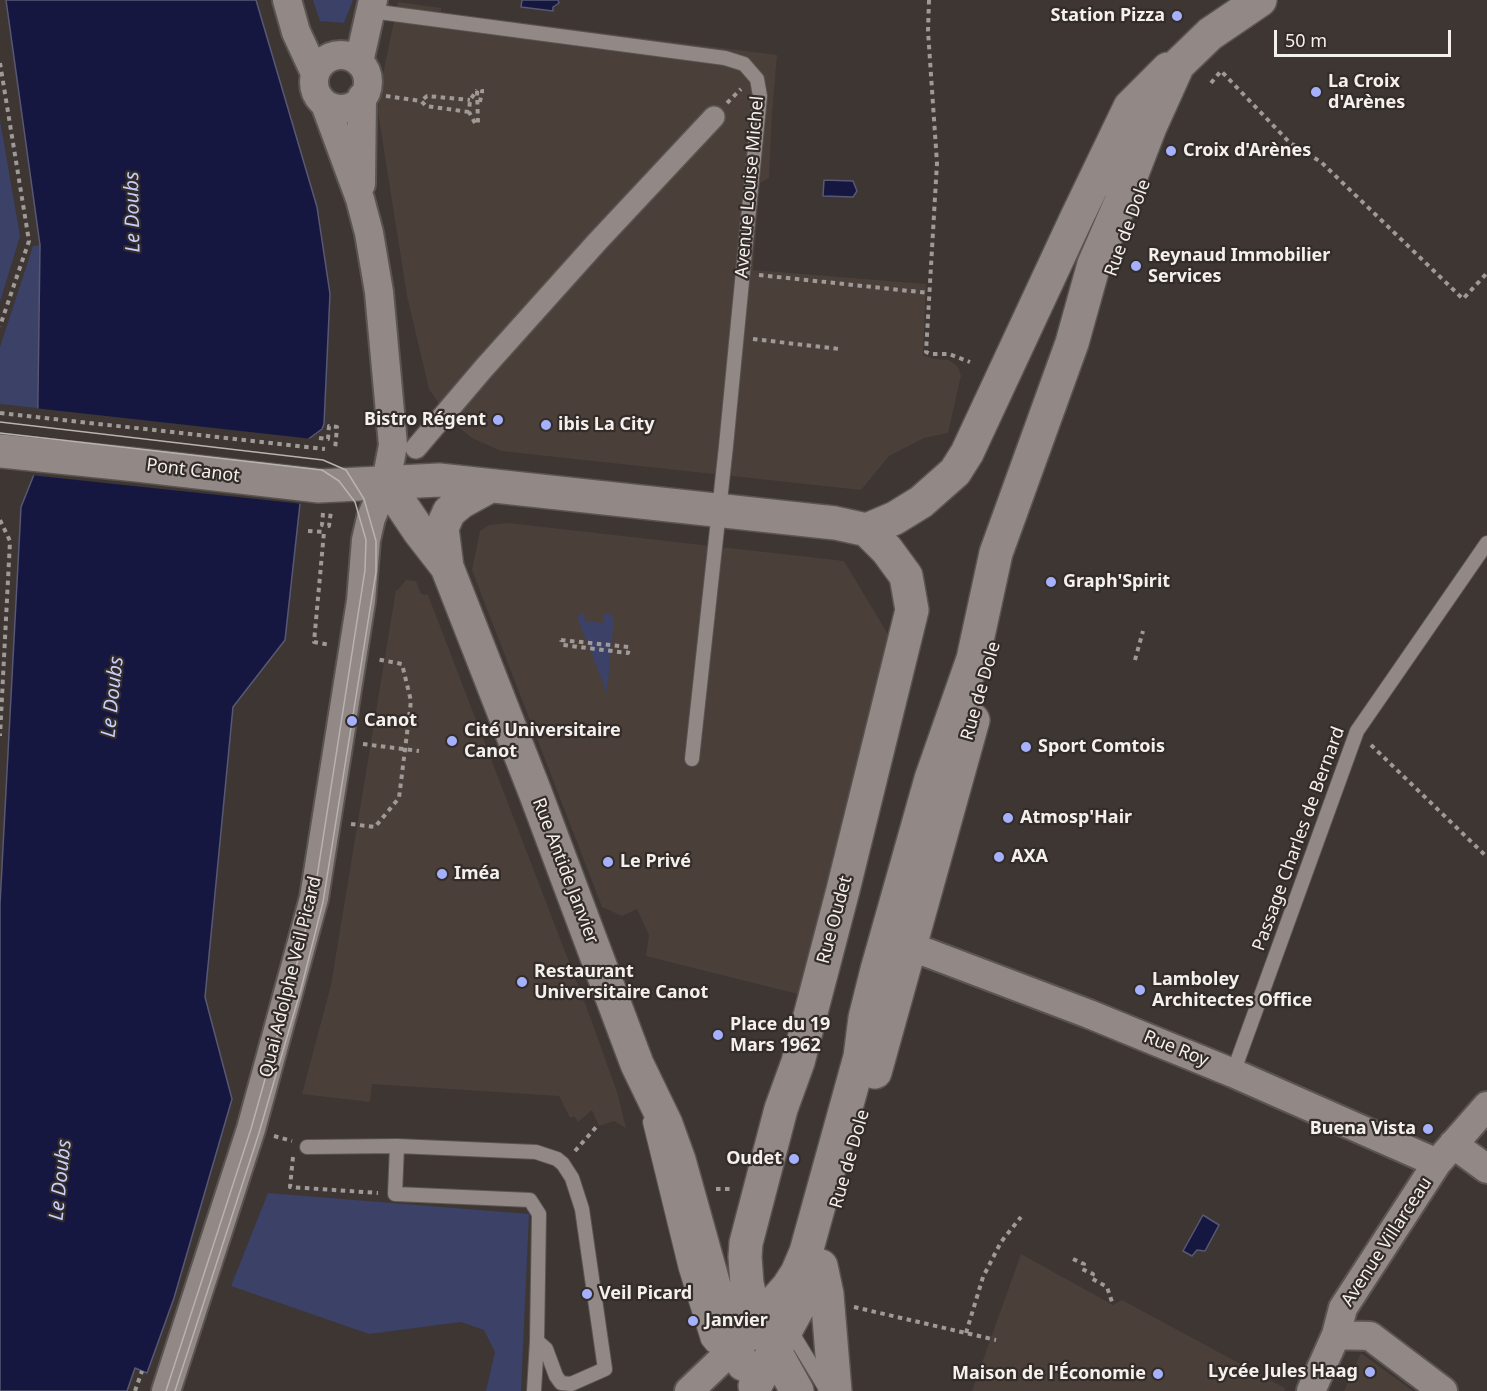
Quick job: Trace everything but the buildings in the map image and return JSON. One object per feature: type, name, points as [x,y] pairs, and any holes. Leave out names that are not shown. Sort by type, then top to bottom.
[{"type":"main road","name":"Rue de Dole","points":[[734,1348],[772,1317],[821,1266],[898,943],[931,779],[973,659],[996,553],[1072,343],[1094,264],[1178,65],[1210,34],[1252,6]]},
{"type":"main road","name":"Rue de Dole","points":[[754,1390],[772,1317],[806,1252],[860,1057],[865,1018],[898,943],[1018,559],[1112,270],[1160,142],[1182,96],[1204,58],[1252,6]]},
{"type":"main road","points":[[386,482],[439,480],[835,523],[867,530],[895,518],[921,502],[954,472],[967,453],[1130,107],[1165,70],[1178,65]]},
{"type":"main road","name":"Pont Canot","points":[[0,451],[319,486],[386,482]]},
{"type":"main road","name":"Rue Antide Janvier","points":[[386,482],[447,567]]},
{"type":"main road","name":"Rue Antide Janvier","points":[[490,486],[461,502],[449,512],[442,528],[447,567],[535,792],[637,1064],[666,1124],[679,1160],[734,1348],[754,1390]]},
{"type":"main road","name":"Rue Oudet","points":[[797,1391],[772,1317],[747,1284],[746,1243],[781,1109],[798,1062],[912,610],[906,576],[887,550],[867,530]]},
{"type":"main road","points":[[821,1266],[827,1294],[835,1391]]},
{"type":"street","points":[[287,0],[296,32],[315,73],[315,90],[325,104],[360,199]]},
{"type":"street","points":[[359,62],[372,6]]},
{"type":"street","points":[[315,73],[326,59],[343,54],[359,62],[368,79],[366,92],[371,96]]},
{"type":"street","points":[[325,104],[341,109],[371,96]]},
{"type":"street","points":[[360,199],[371,96]]},
{"type":"street","points":[[416,448],[483,368],[714,117]]},
{"type":"street","name":"Quai Adolphe Veil Picard","points":[[166,1391],[251,1129],[314,898],[339,741],[340,647],[365,570],[366,540],[371,518],[386,482],[393,445],[380,292],[360,199]]},
{"type":"street","name":"Rue Roy","points":[[898,943],[1025,989],[1233,1073],[1487,1169]]},
{"type":"street","name":"Avenue Villarceau","points":[[1311,1391],[1336,1335],[1343,1308],[1445,1153],[1487,1106]]},
{"type":"street","points":[[1336,1335],[1370,1336],[1443,1391]]},
{"type":"street","points":[[690,1391],[734,1348]]},
{"type":"lane","name":"Avenue Louise Michel","points":[[372,6],[725,58],[744,64],[757,79],[760,96],[692,759]]},
{"type":"lane","name":"Passage Charles de Bernard","points":[[1233,1073],[1357,731],[1487,543]]},
{"type":"lane","points":[[760,1271],[759,1243],[798,1062]]},
{"type":"lane","points":[[397,1146],[395,1194],[530,1200],[539,1214],[534,1391]]},
{"type":"lane","points":[[300,1150],[397,1146],[536,1152],[557,1159],[572,1178],[582,1209],[605,1369],[572,1384],[561,1383],[556,1377],[546,1349],[537,1341]]},
{"type":"lane","points":[[772,1317],[827,1391]]},
{"type":"path","points":[[929,0],[928,30],[937,163],[926,352],[949,354],[970,362]]},
{"type":"path","points":[[0,63],[29,241],[0,326]]},
{"type":"path","points":[[1211,83],[1221,72],[1289,142],[1321,162],[1464,299],[1487,273]]},
{"type":"path","points":[[714,117],[753,75]]},
{"type":"path","points":[[480,123],[478,123],[478,107],[477,90],[470,100],[469,112],[475,123],[478,107],[482,91],[484,91]]},
{"type":"path","points":[[371,96],[421,100],[427,96],[470,100]]},
{"type":"path","points":[[421,100],[426,106],[469,112]]},
{"type":"path","points":[[743,273],[929,293]]},
{"type":"path","points":[[736,336],[839,349]]},
{"type":"path","points":[[0,413],[325,449]]},
{"type":"path","points":[[319,438],[328,439],[329,426],[337,427],[335,450]]},
{"type":"path","points":[[0,520],[10,541],[0,736]]},
{"type":"path","points":[[308,531],[324,532],[314,642],[340,647],[362,657],[402,664],[411,701],[399,798],[375,827],[345,823]]},
{"type":"path","points":[[1135,660],[1143,631]]},
{"type":"path","points":[[561,640],[629,647],[628,653],[563,645],[561,640]]},
{"type":"path","points":[[1357,731],[1487,857]]},
{"type":"path","points":[[339,741],[419,751]]},
{"type":"path","points":[[563,1164],[598,1125]]},
{"type":"path","points":[[251,1129],[295,1141],[300,1150],[290,1187],[395,1194]]},
{"type":"path","points":[[713,1189],[736,1190]]},
{"type":"path","points":[[966,1333],[983,1277],[1001,1242],[1021,1217]]},
{"type":"path","points":[[1073,1259],[1084,1264],[1082,1269],[1093,1274],[1091,1278],[1107,1287],[1113,1305]]},
{"type":"path","points":[[851,1307],[996,1340]]},
{"type":"path","points":[[135,1391],[142,1371]]},
{"type":"shaded area","points":[[313,0],[353,0],[344,23],[320,21]]},
{"type":"shaded area","points":[[398,2],[441,8],[441,12],[777,55],[769,178],[760,183],[753,270],[926,284],[923,355],[934,359],[949,360],[958,367],[961,376],[948,433],[924,438],[889,456],[861,490],[501,451],[472,438],[451,421],[429,389],[407,296],[378,112],[382,79]]},
{"type":"shaded area","points":[[0,120],[20,236],[0,302]]},
{"type":"shaded area","points":[[40,245],[37,408],[0,404],[0,347],[33,246]]},
{"type":"shaded area","points":[[508,523],[844,561],[889,636],[802,995],[646,956],[649,935],[637,909],[622,916],[602,907],[472,570],[480,531],[489,525]]},
{"type":"shaded area","name":"Iméa","points":[[406,580],[416,581],[421,594],[428,595],[589,1014],[617,1092],[626,1128],[614,1121],[599,1126],[592,1110],[578,1122],[574,1116],[570,1118],[559,1096],[372,1084],[370,1102],[302,1094],[331,985],[396,590]]},
{"type":"shaded area","points":[[580,613],[584,613],[585,621],[603,623],[604,613],[614,618],[607,693],[579,622]]},
{"type":"shaded area","points":[[268,1193],[529,1214],[521,1391],[486,1391],[495,1352],[484,1330],[461,1322],[369,1334],[231,1286]]},
{"type":"shaded area","points":[[1021,1254],[1113,1305],[1122,1300],[1285,1388],[1284,1391],[972,1391]]},
{"type":"shaded area","name":"Lycée Jules Haag","points":[[1361,1353],[1413,1391],[1344,1391]]},
{"type":"water","name":"Le Doubs","points":[[6,0],[256,0],[317,207],[330,294],[324,424],[322,429],[307,440],[285,640],[233,707],[205,997],[232,1099],[174,1298],[147,1373],[135,1368],[127,1391],[0,1391],[0,904],[21,507],[37,467],[40,245]]},
{"type":"water","points":[[522,0],[558,0],[559,3],[553,7],[553,11],[521,7]]},
{"type":"water","points":[[824,180],[853,181],[857,191],[853,197],[823,196]]},
{"type":"water","points":[[1203,1215],[1219,1225],[1205,1251],[1197,1250],[1192,1256],[1183,1251]]},
{"type":"pier","points":[[34,408],[313,439],[310,442],[303,504],[30,475],[34,466]]},
{"type":"tram line","points":[[0,422],[323,460],[346,470],[364,499],[376,541],[376,572],[323,902],[301,989],[259,1133],[175,1391]]},
{"type":"tram line","points":[[0,433],[322,470],[339,481],[355,502],[366,540],[365,570],[314,896],[251,1129],[166,1391]]},
{"type":"place","name":"Station Pizza","points":[[1177,16]]},
{"type":"place","name":"La Croix d'Arènes","points":[[1316,92]]},
{"type":"place","name":"Croix d'Arènes","points":[[1171,151]]},
{"type":"place","name":"Reynaud Immobilier Services","points":[[1136,266]]},
{"type":"place","name":"Bistro Régent","points":[[498,420]]},
{"type":"place","name":"ibis La City","points":[[546,425]]},
{"type":"place","name":"Graph'Spirit","points":[[1051,582]]},
{"type":"place","name":"Canot","points":[[352,721]]},
{"type":"place","name":"Cité Universitaire Canot","points":[[452,741]]},
{"type":"place","name":"Sport Comtois","points":[[1026,747]]},
{"type":"place","name":"Atmosp'Hair","points":[[1008,818]]},
{"type":"place","name":"AXA","points":[[999,857]]},
{"type":"place","name":"Le Privé","points":[[608,862]]},
{"type":"place","name":"Iméa","points":[[442,874]]},
{"type":"place","name":"Restaurant Universitaire Canot","points":[[522,982]]},
{"type":"place","name":"Lamboley Architectes Office","points":[[1140,990]]},
{"type":"place","name":"Place du 19 Mars 1962","points":[[718,1035]]},
{"type":"place","name":"Buena Vista","points":[[1428,1129]]},
{"type":"place","name":"Oudet","points":[[794,1159]]},
{"type":"place","name":"Veil Picard","points":[[587,1294]]},
{"type":"place","name":"Janvier","points":[[693,1321]]},
{"type":"place","name":"Lycée Jules Haag","points":[[1370,1372]]},
{"type":"place","name":"Maison de l'Économie","points":[[1158,1374]]}]
